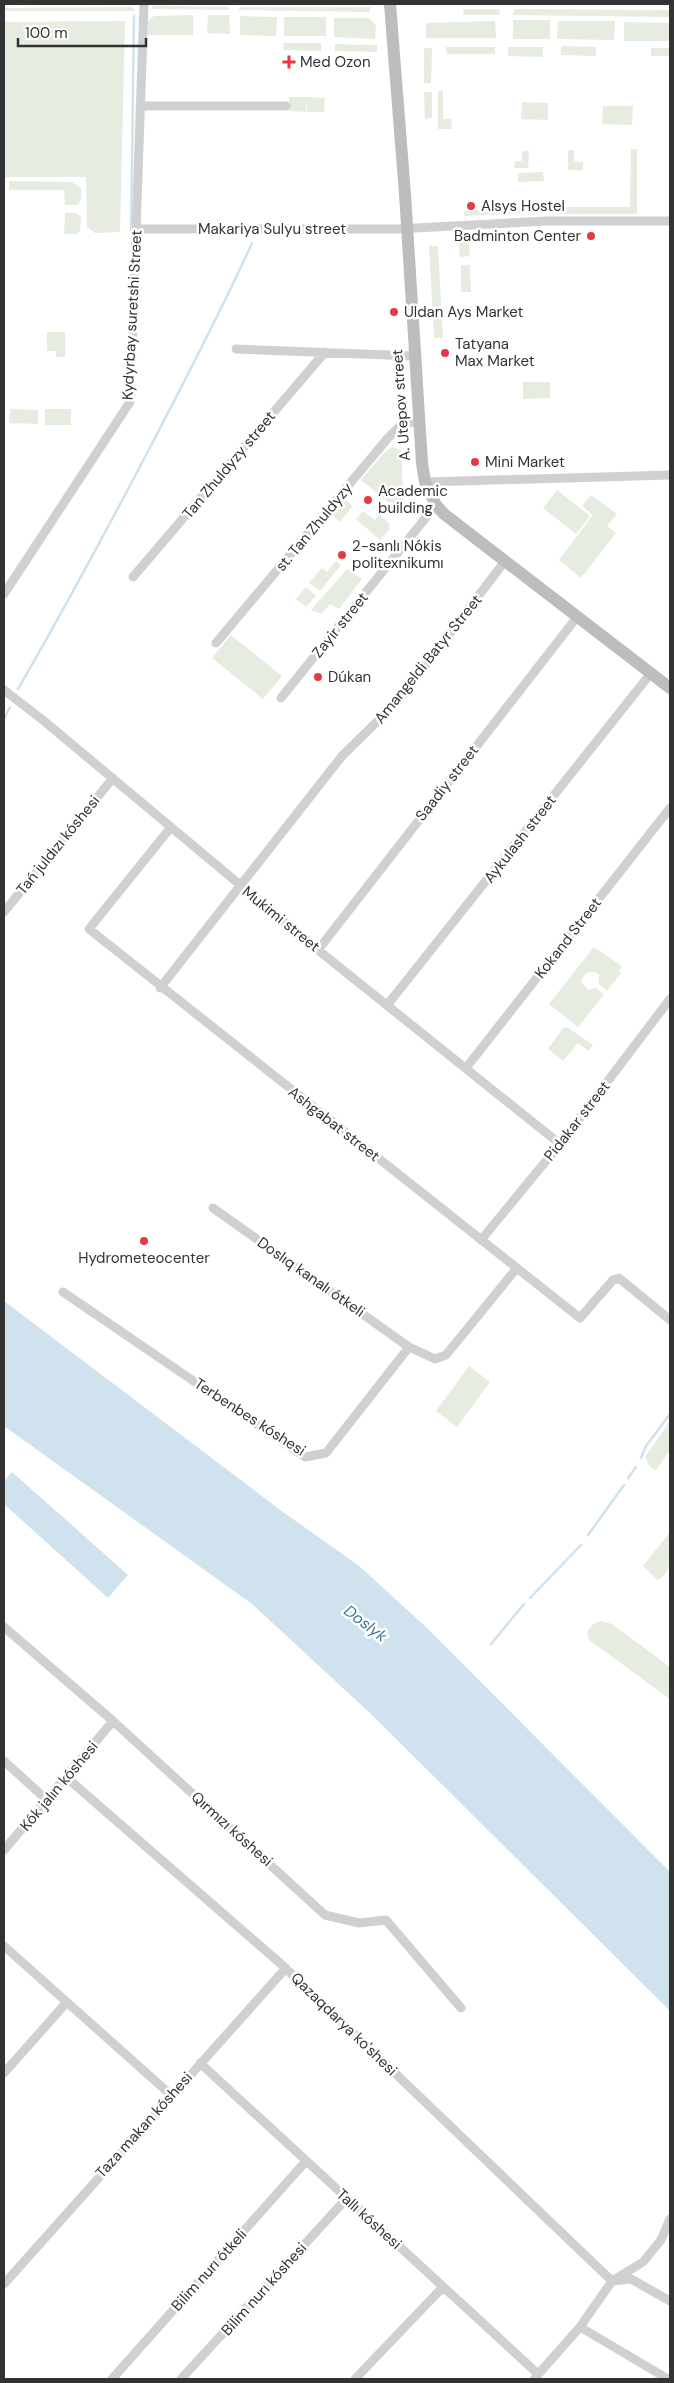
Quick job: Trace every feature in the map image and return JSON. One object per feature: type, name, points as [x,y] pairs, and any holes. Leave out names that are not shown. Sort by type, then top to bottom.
[{"type":"main road","name":"A. Utepov street","points":[[390,4],[407,228],[413,356],[425,482],[436,505],[444,514],[670,688]]},
{"type":"street","name":"Kydyrbay suretshi Street","points":[[4,594],[130,402],[144,4]]},
{"type":"street","points":[[140,106],[286,106]]},
{"type":"street","name":"Makariya Sulyu street","points":[[136,229],[407,228],[537,221],[670,221]]},
{"type":"street","points":[[236,349],[413,356]]},
{"type":"street","name":"Tan Zhuldyzy street","points":[[133,577],[324,352]]},
{"type":"street","name":"st. Tan Zhuldyzy","points":[[216,643],[388,438],[403,423],[418,422]]},
{"type":"street","points":[[425,482],[670,475]]},
{"type":"street","name":"Zayir street","points":[[282,698],[436,505]]},
{"type":"street","name":"Amangeldi Batyr Street","points":[[160,988],[342,756],[399,700],[505,561]]},
{"type":"street","name":"Saadiy street","points":[[318,950],[577,617]]},
{"type":"street","name":"Aykulash street","points":[[388,1004],[651,673]]},
{"type":"street","name":"Mukimi street","points":[[4,690],[113,778],[318,950],[388,1004],[560,1144]]},
{"type":"street","name":"Tań juldızı kóshesi","points":[[4,912],[113,778]]},
{"type":"street","name":"Kokand Street","points":[[466,1068],[670,808]]},
{"type":"street","name":"Ashgabat street","points":[[171,827],[89,929],[160,988],[580,1318],[613,1280],[619,1278],[670,1320]]},
{"type":"street","name":"Pidakar street","points":[[481,1240],[560,1144],[670,999]]},
{"type":"street","name":"Doslıq kanalı ótkeli","points":[[213,1208],[409,1347]]},
{"type":"street","points":[[409,1347],[434,1360],[446,1355],[516,1269]]},
{"type":"street","name":"Terbenbes kóshesi","points":[[63,1292],[305,1457],[326,1454],[409,1347]]},
{"type":"street","name":"Qırmızı kóshesi","points":[[4,1627],[113,1721],[325,1914],[360,1923],[386,1920],[461,2008]]},
{"type":"street","name":"Kók jalın kóshesi","points":[[4,1850],[113,1721]]},
{"type":"street","points":[[4,1761],[47,1800]]},
{"type":"street","name":"Qazaqdarya ko'shesi","points":[[66,1778],[286,1968],[612,2281]]},
{"type":"street","points":[[4,1946],[171,2095]]},
{"type":"street","name":"Taza makan kóshesi","points":[[4,2284],[286,1968]]},
{"type":"street","points":[[4,2074],[67,2002]]},
{"type":"street","name":"Tallı kóshesi","points":[[200,2063],[443,2287],[536,2376]]},
{"type":"street","name":"Bilim nurı ótkeli","points":[[112,2379],[306,2161]]},
{"type":"street","name":"Bilim nurı kóshesi","points":[[181,2379],[347,2198]]},
{"type":"street","points":[[536,2376],[580,2327],[612,2281],[643,2262],[661,2240],[670,2219]]},
{"type":"street","points":[[612,2281],[631,2279],[670,2301]]},
{"type":"street","points":[[355,2379],[443,2287]]},
{"type":"street","points":[[580,2327],[668,2379]]},
{"type":"shaded area","points":[[153,6],[229,7],[229,10],[150,9]]},
{"type":"shaded area","points":[[132,7],[135,11],[4,11],[4,8]]},
{"type":"shaded area","points":[[239,7],[370,7],[370,12],[239,10]]},
{"type":"shaded area","points":[[464,9],[496,9],[499,10],[500,15],[463,15]]},
{"type":"shaded area","points":[[515,9],[670,10],[670,17],[512,15]]},
{"type":"shaded area","points":[[193,15],[193,35],[148,35],[148,21],[154,16]]},
{"type":"shaded area","points":[[208,15],[229,15],[230,34],[207,33]]},
{"type":"shaded area","points":[[240,16],[277,17],[276,36],[240,35]]},
{"type":"shaded area","points":[[284,17],[326,17],[326,36],[284,36]]},
{"type":"shaded area","points":[[334,18],[369,18],[376,25],[375,39],[334,37]]},
{"type":"shaded area","points":[[513,20],[550,20],[550,39],[513,39]]},
{"type":"shaded area","points":[[125,21],[120,232],[95,233],[87,227],[86,177],[4,177],[4,22]]},
{"type":"shaded area","points":[[495,21],[496,38],[426,38],[426,23]]},
{"type":"shaded area","points":[[558,21],[615,21],[614,40],[557,39]]},
{"type":"shaded area","points":[[624,22],[670,23],[670,41],[624,41]]},
{"type":"shaded area","points":[[284,43],[321,43],[321,51],[283,50]]},
{"type":"shaded area","points":[[335,44],[377,45],[377,52],[335,51]]},
{"type":"shaded area","points":[[561,46],[596,47],[596,56],[561,55]]},
{"type":"shaded area","points":[[446,47],[495,47],[495,54],[447,54]]},
{"type":"shaded area","points":[[508,47],[543,47],[543,57],[508,56]]},
{"type":"shaded area","points":[[424,48],[432,48],[431,83],[424,83]]},
{"type":"shaded area","points":[[651,48],[670,48],[670,56],[651,56]]},
{"type":"shaded area","points":[[438,91],[443,91],[443,119],[451,119],[452,129],[438,129]]},
{"type":"shaded area","points":[[424,92],[432,92],[432,118],[425,119]]},
{"type":"shaded area","points":[[289,97],[307,97],[306,112],[289,111]]},
{"type":"shaded area","points":[[307,97],[325,98],[324,112],[307,112]]},
{"type":"shaded area","points":[[522,102],[548,103],[548,120],[521,119]]},
{"type":"shaded area","points":[[603,106],[633,106],[632,125],[602,124]]},
{"type":"shaded area","points":[[631,149],[637,149],[637,214],[556,214],[556,207],[630,207]]},
{"type":"shaded area","points":[[568,150],[574,150],[574,161],[583,162],[583,170],[568,170]]},
{"type":"shaded area","points":[[522,151],[529,151],[528,168],[514,168],[515,161],[522,161]]},
{"type":"shaded area","points":[[543,172],[544,181],[518,182],[518,173]]},
{"type":"shaded area","points":[[9,181],[72,182],[81,188],[81,200],[77,205],[65,205],[64,190],[9,190]]},
{"type":"shaded area","points":[[522,208],[522,213],[464,216],[464,211]]},
{"type":"shaded area","points":[[65,213],[76,213],[81,217],[80,231],[77,234],[64,234]]},
{"type":"shaded area","points":[[457,230],[465,232],[468,236],[470,256],[460,257]]},
{"type":"shaded area","points":[[429,246],[438,246],[443,338],[434,338]]},
{"type":"shaded area","points":[[461,265],[470,265],[471,292],[461,292]]},
{"type":"shaded area","points":[[47,332],[65,332],[65,357],[56,357],[56,351],[47,351]]},
{"type":"shaded area","points":[[523,382],[550,382],[550,398],[523,399]]},
{"type":"shaded area","points":[[10,409],[38,410],[38,424],[9,423]]},
{"type":"shaded area","points":[[45,409],[71,409],[71,425],[45,425]]},
{"type":"shaded area","points":[[392,447],[401,450],[404,511],[394,516],[384,509],[389,503],[361,480],[383,454]]},
{"type":"shaded area","points":[[557,490],[590,516],[576,534],[543,508]]},
{"type":"shaded area","points":[[591,495],[617,514],[607,526],[616,533],[581,578],[559,560],[593,515],[582,506]]},
{"type":"shaded area","points":[[344,499],[353,506],[340,522],[331,514]]},
{"type":"shaded area","points":[[363,511],[375,520],[379,515],[389,523],[390,529],[380,540],[356,519]]},
{"type":"shaded area","points":[[336,561],[341,565],[320,591],[309,583],[322,568],[327,572]]},
{"type":"shaded area","points":[[347,569],[362,579],[339,609],[330,604],[321,614],[311,610]]},
{"type":"shaded area","points":[[306,587],[316,596],[306,607],[296,599]]},
{"type":"shaded area","points":[[231,635],[282,676],[263,699],[212,658]]},
{"type":"shaded area","points":[[594,947],[622,966],[619,971],[621,973],[607,991],[599,984],[599,975],[596,972],[590,972],[585,975],[581,982],[588,990],[596,988],[604,995],[578,1027],[549,1004]]},
{"type":"shaded area","points":[[567,1027],[593,1045],[589,1051],[578,1043],[563,1061],[548,1049],[563,1028]]},
{"type":"shaded area","points":[[469,1366],[490,1382],[457,1427],[436,1411]]},
{"type":"shaded area","points":[[670,1421],[670,1450],[656,1470],[650,1467],[645,1457]]},
{"type":"shaded area","points":[[670,1532],[669,1566],[662,1577],[657,1580],[643,1566]]},
{"type":"shaded area","points":[[601,1621],[612,1624],[670,1667],[670,1699],[589,1640],[587,1632],[593,1624]]},
{"type":"water","name":"Doslyk","points":[[4,1301],[283,1512],[358,1565],[426,1627],[670,1872],[670,2011],[373,1716],[252,1604],[4,1426]]},
{"type":"water","points":[[12,1472],[128,1575],[108,1598],[4,1504],[4,1481]]},
{"type":"waterway","points":[[131,233],[134,16]]},
{"type":"waterway","points":[[18,689],[83,574],[145,457],[252,243]]},
{"type":"waterway","points":[[4,719],[10,707]]},
{"type":"waterway","points":[[641,1458],[646,1446],[670,1414]]},
{"type":"waterway","points":[[628,1478],[636,1467]]},
{"type":"waterway","points":[[588,1535],[624,1485]]},
{"type":"waterway","points":[[530,1598],[581,1545]]},
{"type":"waterway","points":[[491,1644],[524,1604]]},
{"type":"place","name":"Med Ozon","points":[[289,62]]},
{"type":"place","name":"Alsys Hostel","points":[[471,206]]},
{"type":"place","name":"Badminton Center","points":[[591,236]]},
{"type":"place","name":"Uldan Ays Market","points":[[394,312]]},
{"type":"place","name":"Tatyana Max Market","points":[[445,353]]},
{"type":"place","name":"Mini Market","points":[[475,462]]},
{"type":"place","name":"Academic building","points":[[368,500]]},
{"type":"place","name":"2-sanlı Nókis politexnikumı","points":[[342,555]]},
{"type":"place","name":"Dúkan","points":[[318,677]]},
{"type":"place","name":"Hydrometeocenter","points":[[144,1241]]}]
